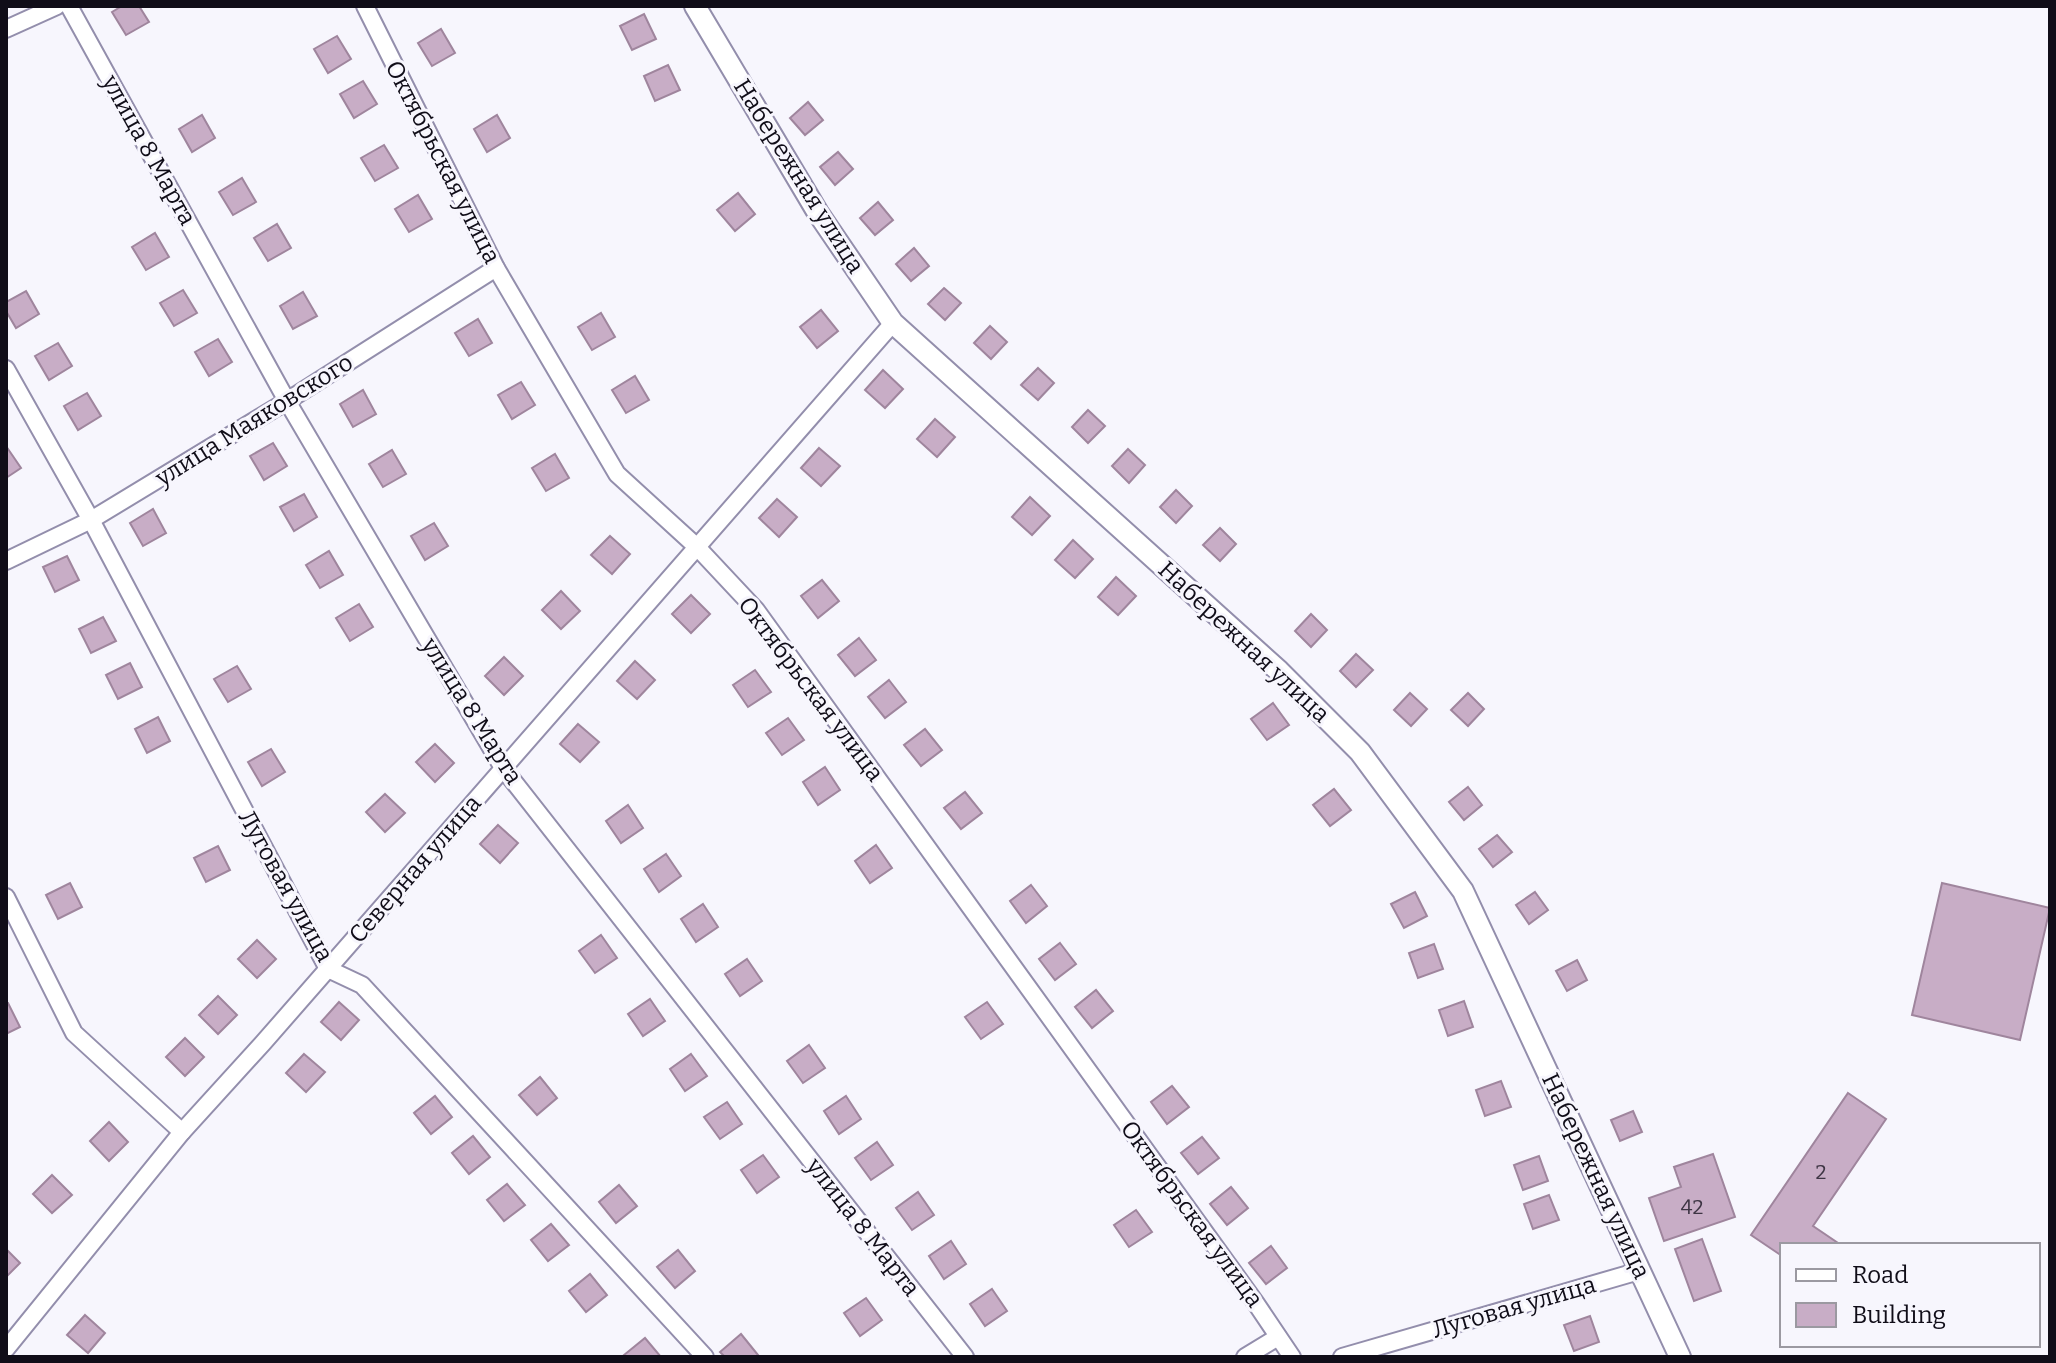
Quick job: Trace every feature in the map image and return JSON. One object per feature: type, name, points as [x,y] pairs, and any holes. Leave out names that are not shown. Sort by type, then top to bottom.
[{"type":"street","points":[[6,29],[57,6]]},
{"type":"street","name":"улица 8 Марта","points":[[69,6],[287,401],[503,768],[965,1357]]},
{"type":"street","name":"Октябрьская улица","points":[[365,6],[496,268],[617,474],[697,547],[756,610],[1292,1357]]},
{"type":"street","name":"Набережная улица","points":[[695,6],[818,213],[893,323],[1279,671],[1360,752],[1463,891],[1680,1357]]},
{"type":"street","name":"улица Маяковского","points":[[6,561],[91,520],[287,401],[496,268]]},
{"type":"street","name":"Северная улица","points":[[9,1340],[182,1132],[893,323]]},
{"type":"street","name":"Луговая улица","points":[[6,369],[91,520],[328,969],[362,985],[705,1357]]},
{"type":"street","points":[[6,897],[74,1033],[182,1132]]},
{"type":"street","name":"Луговая улица","points":[[1342,1357],[1639,1271]]},
{"type":"street","points":[[1245,1357],[1278,1337]]},
{"type":"building","points":[[122,6],[139,6],[149,22],[126,35],[112,12]]},
{"type":"building","points":[[644,14],[656,39],[632,50],[620,26]]},
{"type":"building","points":[[441,29],[455,53],[432,66],[418,43]]},
{"type":"building","points":[[337,36],[351,59],[328,73],[314,49]]},
{"type":"building","points":[[668,65],[680,90],[655,101],[644,76]]},
{"type":"building","points":[[363,81],[377,104],[354,118],[340,94]]},
{"type":"building","points":[[808,102],[823,120],[805,135],[790,118]]},
{"type":"building","points":[[202,115],[215,138],[192,152],[179,129]]},
{"type":"building","points":[[497,115],[510,138],[487,152],[474,129]]},
{"type":"building","points":[[384,145],[398,168],[375,181],[361,158]]},
{"type":"building","points":[[838,152],[853,169],[835,185],[820,167]]},
{"type":"building","points":[[242,178],[256,202],[233,215],[219,192]]},
{"type":"building","points":[[738,193],[755,214],[735,231],[717,210]]},
{"type":"building","points":[[418,195],[432,219],[409,232],[395,209]]},
{"type":"building","points":[[878,202],[893,220],[875,235],[860,218]]},
{"type":"building","points":[[277,224],[291,248],[268,261],[254,238]]},
{"type":"building","points":[[155,233],[169,257],[146,270],[132,247]]},
{"type":"building","points":[[914,248],[929,266],[911,281],[896,264]]},
{"type":"building","points":[[944,288],[961,303],[945,320],[928,304]]},
{"type":"building","points":[[183,290],[197,313],[174,326],[160,303]]},
{"type":"building","points":[[26,291],[39,314],[16,328],[6,311],[6,302]]},
{"type":"building","points":[[303,292],[317,316],[293,329],[280,306]]},
{"type":"building","points":[[821,310],[838,331],[817,348],[800,327]]},
{"type":"building","points":[[601,313],[615,337],[592,350],[578,327]]},
{"type":"building","points":[[478,319],[492,343],[469,356],[455,333]]},
{"type":"building","points":[[990,326],[1007,342],[991,359],[974,343]]},
{"type":"building","points":[[218,339],[232,362],[209,376],[195,352]]},
{"type":"building","points":[[58,343],[72,366],[49,380],[35,356]]},
{"type":"building","points":[[1038,368],[1054,383],[1038,400],[1021,385]]},
{"type":"building","points":[[883,370],[903,389],[885,408],[865,390]]},
{"type":"building","points":[[635,376],[649,400],[626,413],[612,390]]},
{"type":"building","points":[[521,382],[535,405],[512,419],[498,395]]},
{"type":"building","points":[[363,390],[376,414],[353,427],[340,404]]},
{"type":"building","points":[[87,393],[101,416],[78,430],[64,406]]},
{"type":"building","points":[[1088,410],[1105,426],[1088,443],[1072,427]]},
{"type":"building","points":[[935,419],[955,437],[937,457],[917,439]]},
{"type":"building","points":[[273,443],[287,466],[264,480],[250,456]]},
{"type":"building","points":[[6,446],[21,468],[6,478]]},
{"type":"building","points":[[819,448],[840,466],[821,486],[801,468]]},
{"type":"building","points":[[1128,449],[1145,465],[1129,483],[1112,466]]},
{"type":"building","points":[[392,450],[406,474],[383,487],[369,464]]},
{"type":"building","points":[[555,454],[569,478],[546,491],[532,468]]},
{"type":"building","points":[[1176,490],[1192,506],[1176,523],[1160,507]]},
{"type":"building","points":[[304,494],[317,517],[294,531],[280,507]]},
{"type":"building","points":[[1030,497],[1050,516],[1032,535],[1012,517]]},
{"type":"building","points":[[777,499],[797,517],[779,537],[759,518]]},
{"type":"building","points":[[153,509],[166,533],[143,546],[130,523]]},
{"type":"building","points":[[434,523],[448,546],[425,560],[411,536]]},
{"type":"building","points":[[1220,528],[1236,544],[1220,561],[1203,545]]},
{"type":"building","points":[[610,536],[630,554],[612,574],[591,555]]},
{"type":"building","points":[[1073,540],[1093,559],[1075,578],[1055,560]]},
{"type":"building","points":[[329,551],[343,575],[320,588],[306,565]]},
{"type":"building","points":[[67,556],[79,580],[55,592],[43,567]]},
{"type":"building","points":[[1116,577],[1136,596],[1118,615],[1098,597]]},
{"type":"building","points":[[822,580],[839,601],[818,618],[801,596]]},
{"type":"building","points":[[561,591],[580,611],[561,629],[542,610]]},
{"type":"building","points":[[691,595],[710,614],[691,633],[672,614]]},
{"type":"building","points":[[359,604],[373,627],[350,641],[336,618]]},
{"type":"building","points":[[1311,614],[1327,630],[1311,647],[1295,631]]},
{"type":"building","points":[[103,617],[116,641],[91,653],[79,629]]},
{"type":"building","points":[[859,638],[876,660],[855,676],[838,655]]},
{"type":"building","points":[[1356,654],[1373,670],[1356,687],[1340,671]]},
{"type":"building","points":[[504,657],[523,676],[504,695],[485,676]]},
{"type":"building","points":[[635,661],[655,680],[637,699],[617,681]]},
{"type":"building","points":[[130,663],[142,687],[118,699],[106,675]]},
{"type":"building","points":[[237,666],[251,689],[228,702],[214,679]]},
{"type":"building","points":[[755,670],[771,692],[748,707],[733,685]]},
{"type":"building","points":[[889,680],[906,702],[885,718],[868,697]]},
{"type":"building","points":[[1410,693],[1427,709],[1411,726],[1394,710]]},
{"type":"building","points":[[1468,693],[1484,709],[1468,726],[1451,710]]},
{"type":"building","points":[[1273,703],[1289,725],[1267,740],[1251,719]]},
{"type":"building","points":[[158,717],[170,741],[147,753],[135,729]]},
{"type":"building","points":[[788,718],[804,740],[782,755],[766,733]]},
{"type":"building","points":[[578,724],[599,742],[580,762],[560,744]]},
{"type":"building","points":[[925,729],[942,750],[921,766],[904,745]]},
{"type":"building","points":[[435,744],[454,763],[435,782],[416,762]]},
{"type":"building","points":[[271,749],[285,772],[262,786],[248,762]]},
{"type":"building","points":[[825,767],[840,790],[818,805],[803,782]]},
{"type":"building","points":[[1468,787],[1482,805],[1464,820],[1449,802]]},
{"type":"building","points":[[1334,789],[1351,810],[1330,826],[1313,805]]},
{"type":"building","points":[[965,792],[982,813],[961,829],[944,808]]},
{"type":"building","points":[[385,794],[405,813],[385,832],[366,812]]},
{"type":"building","points":[[628,805],[643,828],[621,843],[606,821]]},
{"type":"building","points":[[498,825],[518,843],[500,863],[480,844]]},
{"type":"building","points":[[1497,835],[1512,852],[1493,867],[1479,849]]},
{"type":"building","points":[[876,845],[892,868],[870,883],[855,861]]},
{"type":"building","points":[[218,846],[230,870],[206,882],[194,858]]},
{"type":"building","points":[[666,854],[681,876],[659,892],[644,869]]},
{"type":"building","points":[[70,883],[82,907],[58,919],[46,895]]},
{"type":"building","points":[[1942,883],[2050,908],[2020,1040],[1912,1015]]},
{"type":"building","points":[[1031,885],[1047,906],[1026,923],[1010,901]]},
{"type":"building","points":[[1415,892],[1427,916],[1404,928],[1391,904]]},
{"type":"building","points":[[1535,892],[1548,910],[1529,924],[1516,905]]},
{"type":"building","points":[[703,904],[718,927],[696,942],[681,919]]},
{"type":"building","points":[[601,935],[617,958],[595,973],[579,951]]},
{"type":"building","points":[[257,940],[276,959],[257,978],[238,959]]},
{"type":"building","points":[[1060,943],[1076,964],[1055,980],[1039,959]]},
{"type":"building","points":[[1434,944],[1443,969],[1418,978],[1409,953]]},
{"type":"building","points":[[747,959],[762,981],[740,996],[725,974]]},
{"type":"building","points":[[1577,960],[1587,980],[1567,991],[1556,971]]},
{"type":"building","points":[[1096,990],[1113,1011],[1092,1028],[1075,1007]]},
{"type":"building","points":[[218,996],[237,1015],[218,1034],[199,1015]]},
{"type":"building","points":[[650,999],[665,1021],[643,1036],[628,1014]]},
{"type":"building","points":[[1464,1001],[1473,1027],[1448,1036],[1439,1010]]},
{"type":"building","points":[[339,1002],[359,1020],[341,1040],[321,1022]]},
{"type":"building","points":[[987,1002],[1003,1024],[981,1039],[965,1017]]},
{"type":"building","points":[[6,1003],[20,1027],[6,1034]]},
{"type":"building","points":[[185,1038],[204,1057],[185,1076],[166,1057]]},
{"type":"building","points":[[809,1045],[825,1068],[803,1083],[787,1061]]},
{"type":"building","points":[[304,1054],[325,1072],[306,1092],[286,1073]]},
{"type":"building","points":[[691,1054],[707,1076],[685,1091],[670,1069]]},
{"type":"building","points":[[540,1077],[557,1098],[537,1115],[519,1095]]},
{"type":"building","points":[[1501,1081],[1511,1107],[1485,1116],[1476,1090]]},
{"type":"building","points":[[1172,1086],[1189,1107],[1167,1124],[1151,1102]]},
{"type":"building","points":[[1848,1093],[1886,1119],[1813,1226],[1838,1243],[1780,1243],[1780,1255],[1751,1235]]},
{"type":"building","points":[[435,1096],[452,1117],[431,1134],[414,1113]]},
{"type":"building","points":[[846,1096],[861,1119],[839,1134],[824,1111]]},
{"type":"building","points":[[727,1102],[742,1124],[720,1139],[704,1117]]},
{"type":"building","points":[[1633,1111],[1642,1132],[1620,1141],[1611,1120]]},
{"type":"building","points":[[109,1122],[128,1142],[109,1161],[90,1141]]},
{"type":"building","points":[[473,1136],[490,1157],[469,1174],[452,1153]]},
{"type":"building","points":[[1202,1137],[1219,1158],[1198,1174],[1181,1153]]},
{"type":"building","points":[[877,1142],[893,1165],[871,1180],[855,1158]]},
{"type":"building","points":[[1713,1154],[1735,1217],[1664,1241],[1649,1198],[1681,1187],[1674,1167]]},
{"type":"building","points":[[763,1155],[779,1177],[757,1193],[741,1170]]},
{"type":"building","points":[[1539,1156],[1548,1181],[1523,1190],[1514,1165]]},
{"type":"building","points":[[52,1175],[72,1195],[52,1213],[33,1194]]},
{"type":"building","points":[[507,1184],[525,1205],[504,1221],[487,1200]]},
{"type":"building","points":[[619,1185],[637,1206],[616,1223],[599,1202]]},
{"type":"building","points":[[1231,1187],[1248,1208],[1227,1225],[1210,1204]]},
{"type":"building","points":[[918,1192],[934,1215],[912,1230],[896,1208]]},
{"type":"building","points":[[1549,1195],[1559,1220],[1533,1229],[1524,1204]]},
{"type":"building","points":[[1136,1210],[1152,1232],[1129,1247],[1114,1225]]},
{"type":"building","points":[[551,1224],[569,1245],[548,1261],[531,1240]]},
{"type":"building","points":[[1702,1239],[1721,1291],[1694,1301],[1675,1249]]},
{"type":"building","points":[[951,1241],[966,1264],[944,1279],[929,1256]]},
{"type":"building","points":[[1271,1246],[1287,1268],[1266,1284],[1249,1263]]},
{"type":"building","points":[[6,1249],[20,1263],[6,1277]]},
{"type":"building","points":[[678,1250],[695,1271],[675,1288],[657,1267]]},
{"type":"building","points":[[590,1274],[607,1295],[586,1312],[569,1291]]},
{"type":"building","points":[[992,1289],[1007,1311],[985,1326],[970,1304]]},
{"type":"building","points":[[866,1298],[882,1320],[860,1336],[844,1313]]},
{"type":"building","points":[[85,1315],[105,1333],[88,1353],[67,1335]]},
{"type":"building","points":[[1590,1316],[1599,1342],[1574,1351],[1564,1325]]},
{"type":"building","points":[[741,1334],[758,1355],[725,1357],[720,1352]]},
{"type":"building","points":[[645,1338],[661,1357],[624,1355]]}]
